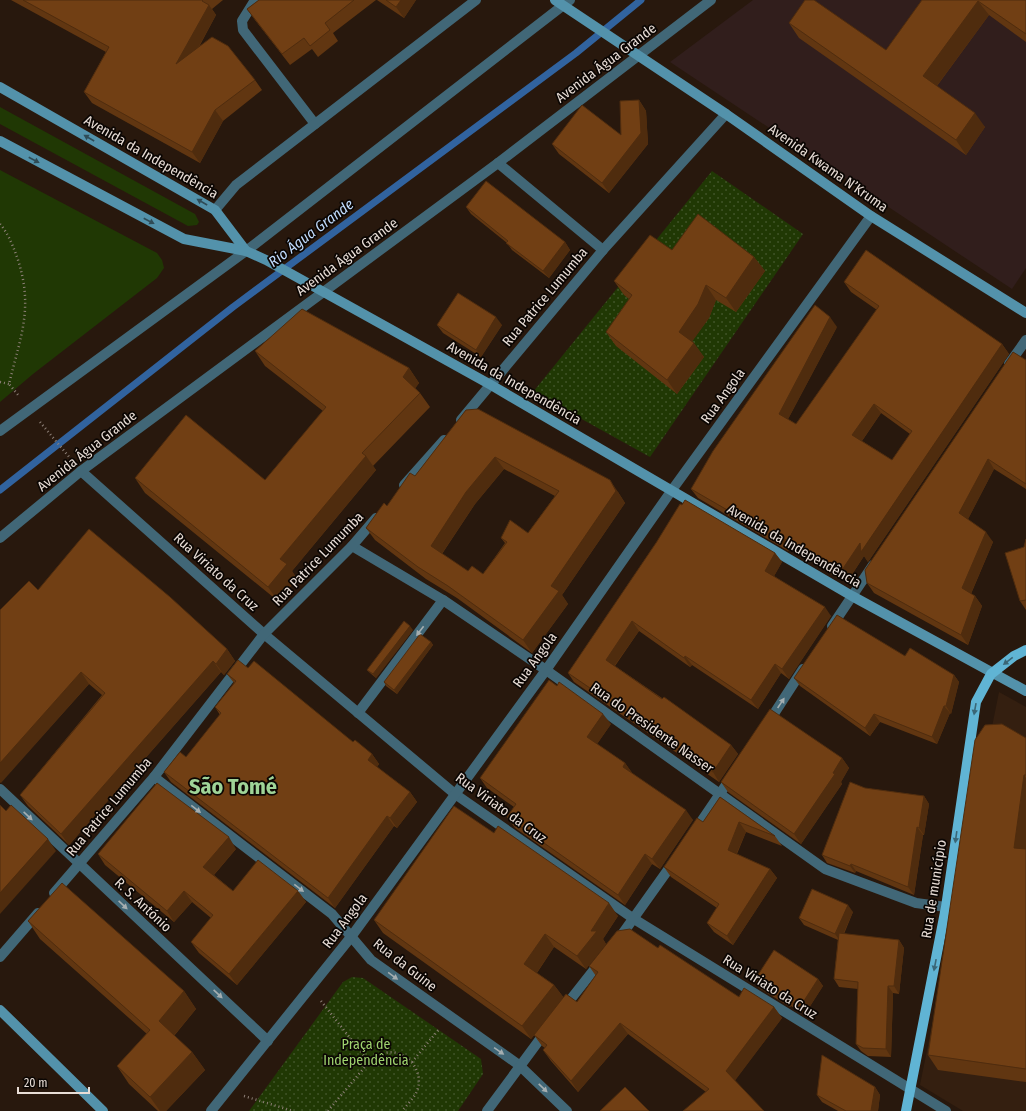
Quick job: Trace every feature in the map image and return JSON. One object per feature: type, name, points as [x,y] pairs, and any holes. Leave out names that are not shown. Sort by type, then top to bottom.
[{"type":"main road","points":[[992,674],[1014,656],[1026,650]]},
{"type":"main road","name":"Rua de município","points":[[906,1111],[946,907],[976,702],[992,674]]},
{"type":"street","points":[[255,0],[242,21],[243,30],[315,124]]},
{"type":"street","points":[[215,210],[236,185],[476,0]]},
{"type":"street","name":"Avenida Água Grande","points":[[0,538],[81,471],[498,163],[640,56],[711,0]]},
{"type":"street","points":[[0,431],[246,252],[563,2]]},
{"type":"street","name":"Avenida Kwama N’Kruma","points":[[563,2],[590,24],[726,114],[871,216],[1026,313]]},
{"type":"street","name":"Avenida da Independência","points":[[0,87],[215,210],[246,252],[266,260],[491,385],[852,596],[992,674],[1026,691]]},
{"type":"street","name":"Rua Patrice Lumumba","points":[[398,492],[491,385],[603,250],[726,114]]},
{"type":"street","points":[[0,141],[184,239],[246,252]]},
{"type":"street","points":[[498,163],[603,250]]},
{"type":"street","name":"Rua Angola","points":[[211,1111],[351,937],[546,670],[672,490],[871,216]]},
{"type":"street","points":[[1004,372],[1026,340]]},
{"type":"street","name":"Rua Viriato da Cruz","points":[[81,471],[264,634],[455,794],[634,919],[946,1111]]},
{"type":"street","name":"Rua Patrice Lumumba","points":[[0,957],[154,777],[264,634],[352,546],[383,510]]},
{"type":"street","name":"Rua do Presidente Nasser","points":[[352,546],[443,600],[546,670],[825,869],[916,903],[946,907]]},
{"type":"street","points":[[825,636],[878,557]]},
{"type":"street","points":[[358,713],[443,600]]},
{"type":"street","points":[[760,734],[808,662]]},
{"type":"street","points":[[690,838],[738,767]]},
{"type":"street","name":"Rua da Guine","points":[[154,777],[332,914],[371,960],[519,1065],[567,1111]]},
{"type":"street","name":"R. S. António","points":[[0,789],[268,1041]]},
{"type":"street","points":[[487,1111],[519,1065],[634,919],[681,850]]},
{"type":"street","points":[[0,1010],[102,1111]]},
{"type":"path","points":[[0,224],[14,249],[22,270],[26,293],[25,321],[9,384]]},
{"type":"path","points":[[0,382],[9,384],[81,471]]},
{"type":"path","points":[[310,988],[369,1062]]},
{"type":"path","points":[[412,1062],[449,1016]]},
{"type":"path","points":[[328,1111],[369,1062],[377,1056],[396,1052],[405,1056],[412,1062],[417,1071],[419,1081],[418,1090],[402,1111]]},
{"type":"path","points":[[228,1090],[293,1111]]},
{"type":"shaded area","points":[[753,0],[1026,0],[1026,268],[1012,289],[670,62]]},
{"type":"shaded area","points":[[999,692],[1026,707],[1026,1111],[963,1111],[920,1085]]},
{"type":"green space","points":[[0,107],[195,214],[199,222],[197,225],[188,226],[0,124]]},
{"type":"green space","points":[[0,170],[157,253],[162,260],[164,268],[157,278],[33,374],[0,402]]},
{"type":"green space","points":[[712,171],[803,234],[650,457],[533,392]]},
{"type":"green space","name":"Praça de Independência","points":[[352,977],[363,978],[481,1059],[483,1074],[458,1111],[249,1111],[343,982]]},
{"type":"building","points":[[23,0],[203,0],[202,1],[209,5],[176,64],[212,37],[228,46],[255,80],[215,110],[192,152],[84,92],[109,47]]},
{"type":"building","points":[[259,0],[354,0],[325,23],[330,30],[310,46],[304,38],[282,54],[247,9]]},
{"type":"building","points":[[386,0],[401,0],[396,7]]},
{"type":"building","points":[[805,0],[814,0],[886,50],[922,0],[1026,0],[1026,34],[978,1],[923,76],[975,113],[956,140],[789,23]]},
{"type":"building","points":[[639,100],[641,133],[602,183],[552,144],[582,105],[621,135],[620,101]]},
{"type":"building","points":[[486,181],[565,242],[543,271],[506,243],[508,241],[466,207]]},
{"type":"building","points":[[698,214],[754,257],[726,298],[706,285],[698,304],[679,332],[694,343],[667,380],[606,332],[632,295],[614,281],[650,235],[672,250]]},
{"type":"building","points":[[866,250],[1002,344],[861,552],[860,543],[842,570],[832,564],[830,568],[783,538],[781,541],[691,489],[713,451],[815,305],[830,317],[779,414],[796,424],[879,306],[844,282]],"holes":[[[874,404],[912,431],[892,460],[852,435]]]},
{"type":"building","points":[[458,293],[496,317],[476,350],[437,325]]},
{"type":"building","points":[[302,309],[409,368],[403,377],[420,393],[362,453],[366,456],[280,559],[287,564],[268,587],[135,478],[186,415],[265,480],[326,407],[255,351]]},
{"type":"building","points":[[1013,352],[1026,360],[1026,484],[988,459],[959,513],[986,532],[962,588],[975,596],[961,635],[867,583],[865,570]]},
{"type":"building","points":[[478,409],[610,480],[616,491],[551,586],[559,591],[523,640],[448,586],[418,567],[366,528],[384,503],[387,506],[410,473],[415,476],[466,410]],"holes":[[[495,457],[559,491],[528,533],[510,520],[501,538],[507,542],[483,574],[472,566],[468,571],[431,546],[466,492]]]},
{"type":"building","points":[[685,500],[775,553],[765,571],[825,607],[782,669],[775,664],[751,700],[685,656],[684,658],[632,621],[606,660],[662,699],[664,697],[731,745],[713,772],[568,673],[656,543],[680,504],[682,505]]},
{"type":"building","points":[[89,529],[170,597],[227,649],[216,664],[213,661],[61,834],[20,795],[105,693],[81,672],[0,763],[0,610],[29,581],[38,590]]},
{"type":"building","points":[[1026,539],[1026,600],[1020,601],[1005,553],[1024,547]]},
{"type":"building","points":[[837,615],[905,656],[910,648],[954,675],[946,706],[944,706],[932,737],[874,714],[865,728],[794,678]]},
{"type":"building","points":[[404,621],[410,626],[373,674],[367,670]]},
{"type":"building","points":[[420,634],[431,642],[394,690],[384,682]]},
{"type":"building","points":[[238,660],[248,668],[254,661],[353,742],[355,740],[372,754],[368,760],[410,792],[390,818],[387,816],[328,898],[164,772],[180,752],[186,757],[221,713],[215,707],[236,681],[227,674]]},
{"type":"building","points":[[549,680],[557,686],[559,682],[603,714],[587,737],[625,763],[623,767],[686,810],[652,859],[645,854],[618,895],[507,817],[516,804],[480,778]]},
{"type":"building","points":[[770,709],[842,758],[833,773],[835,774],[794,834],[721,782]]},
{"type":"building","points":[[1002,724],[1026,738],[1026,775],[1024,775],[1014,848],[1026,849],[1026,1069],[928,1055],[975,740],[985,725]]},
{"type":"building","points":[[850,782],[865,788],[924,796],[919,828],[917,827],[908,887],[851,864],[850,866],[822,855]]},
{"type":"building","points":[[157,783],[229,837],[203,867],[233,891],[258,860],[298,891],[229,974],[191,942],[213,915],[184,891],[167,911],[98,854]]},
{"type":"building","points":[[720,797],[775,836],[739,822],[728,850],[770,869],[727,936],[707,923],[719,904],[664,867],[697,818],[703,822]]},
{"type":"building","points":[[0,805],[6,811],[11,805],[48,839],[0,893]]},
{"type":"building","points":[[454,806],[494,833],[498,826],[609,903],[591,931],[597,931],[577,956],[545,934],[524,964],[554,985],[522,1026],[374,920]]},
{"type":"building","points":[[62,883],[184,991],[159,1021],[192,1052],[150,1097],[117,1066],[150,1030],[28,921]]},
{"type":"building","points":[[812,889],[848,905],[835,934],[799,918]]},
{"type":"building","points":[[630,929],[658,948],[660,945],[739,997],[744,988],[774,1007],[726,1071],[764,1111],[683,1111],[709,1089],[620,1023],[571,1081],[543,1050],[547,1045],[534,1035],[566,994],[577,1002],[598,972],[589,966],[617,931]]},
{"type":"building","points":[[839,933],[899,940],[894,986],[888,986],[886,1049],[863,1048],[856,1044],[858,982],[834,979]]},
{"type":"building","points":[[774,950],[818,979],[800,1007],[786,998],[785,1000],[754,981]]},
{"type":"building","points":[[822,1055],[875,1087],[871,1111],[846,1111],[817,1095]]},
{"type":"building","points":[[625,1087],[649,1111],[600,1111]]},
{"type":"waterway","name":"Rio Água Grande","points":[[0,490],[233,307],[576,53],[641,0]]},
{"type":"district","name":"São Tomé","points":[[233,786]]}]
